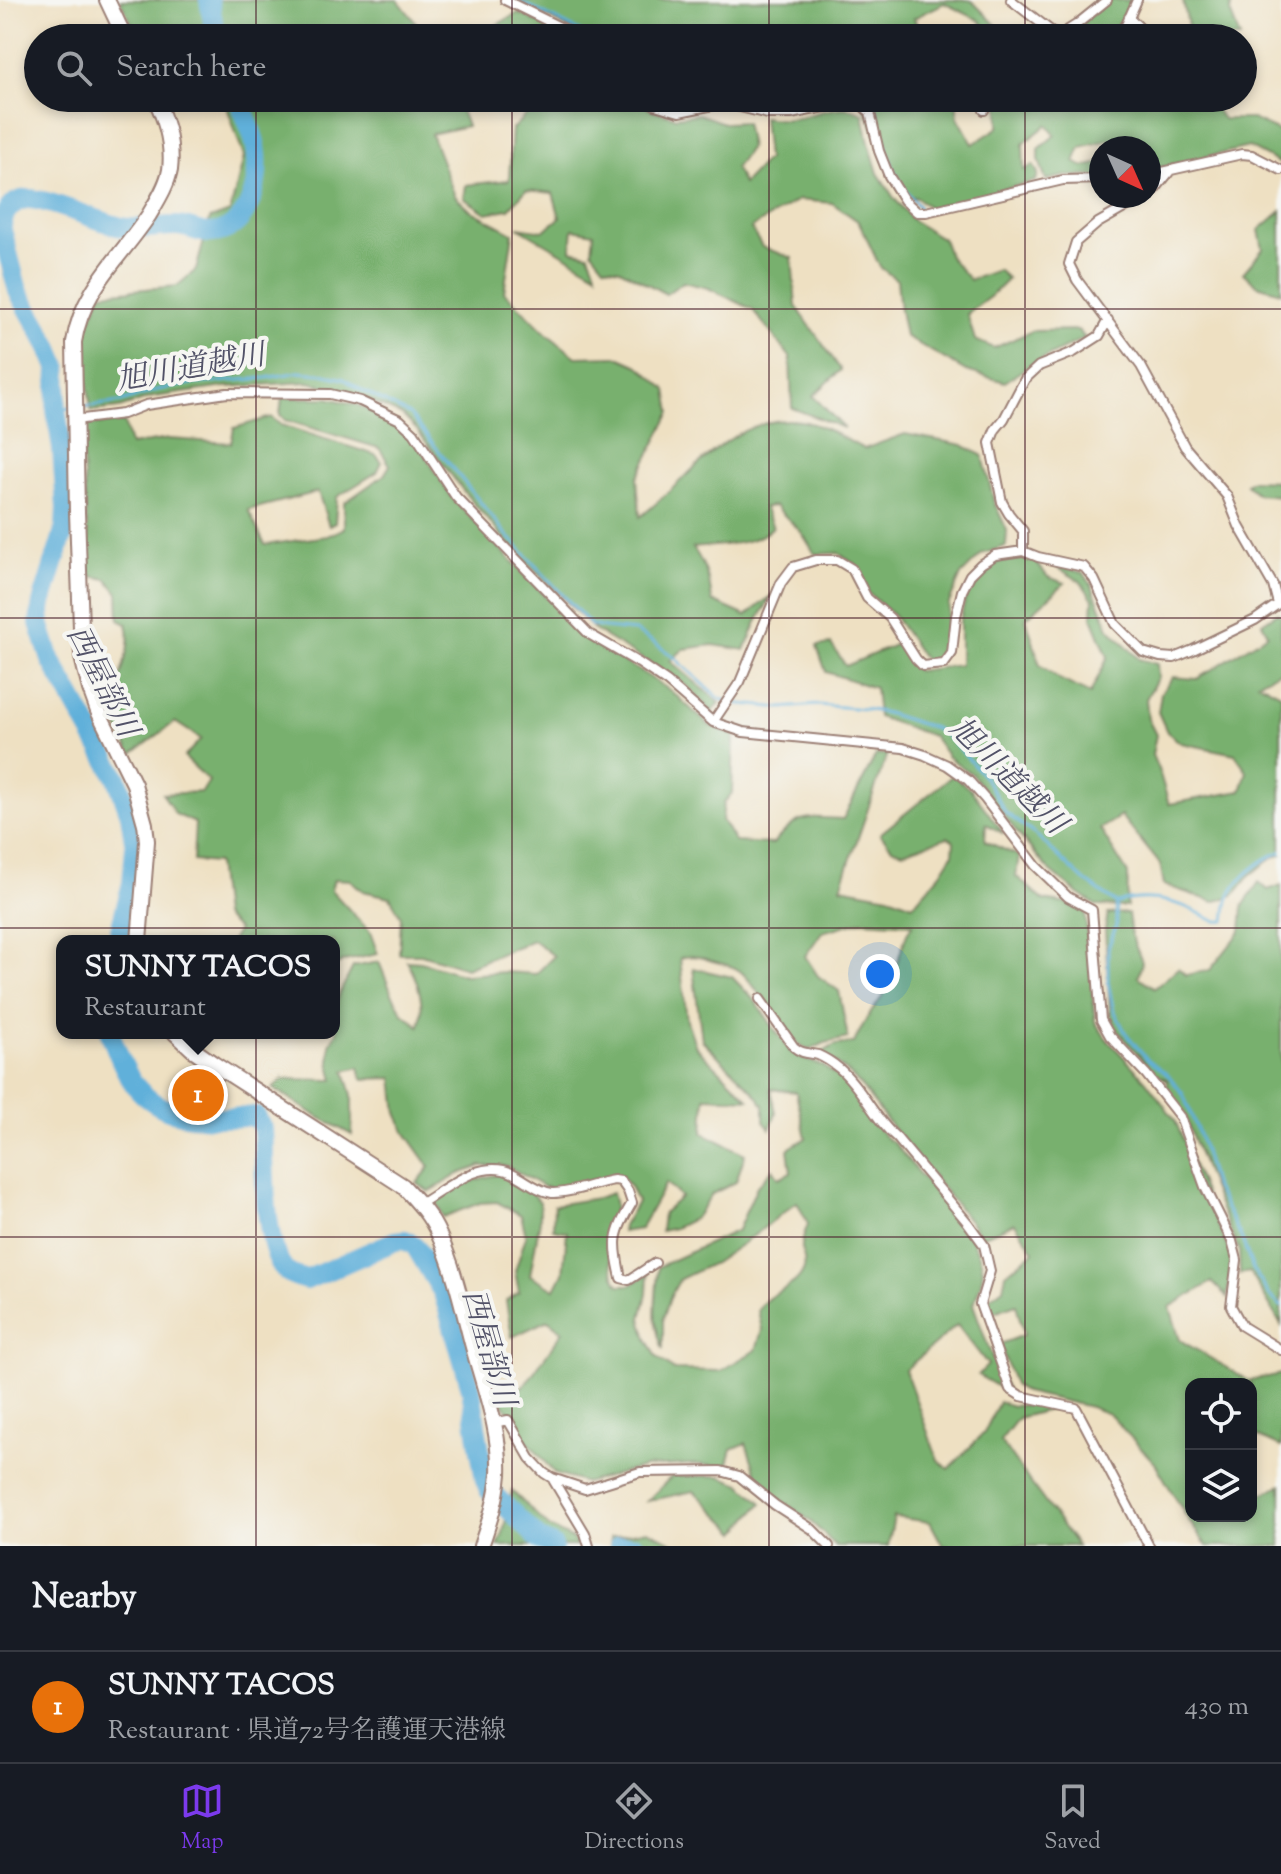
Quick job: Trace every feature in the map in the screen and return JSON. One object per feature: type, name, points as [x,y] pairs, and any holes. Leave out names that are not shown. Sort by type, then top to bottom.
[{"type":"main road","points":[[107,0],[118,24]]},
{"type":"main road","points":[[139,935],[147,841],[145,824],[134,784],[94,700],[82,657],[74,342],[76,327],[90,294],[159,198],[170,173],[171,152],[160,112]]},
{"type":"main road","points":[[181,1039],[227,1073],[403,1186],[420,1204],[439,1234],[493,1423],[499,1465],[489,1523],[481,1546]]},
{"type":"street","points":[[505,0],[554,24]]},
{"type":"street","points":[[1011,0],[1042,24]]},
{"type":"street","points":[[1077,24],[1107,0]]},
{"type":"street","points":[[1126,24],[1137,0]]},
{"type":"street","points":[[1129,17],[1136,24]]},
{"type":"street","points":[[760,112],[801,112]]},
{"type":"street","points":[[870,112],[879,151],[889,176],[904,200],[917,212],[1063,180],[1089,179]]},
{"type":"street","points":[[1161,172],[1242,154],[1252,155],[1281,170]]},
{"type":"street","points":[[1161,182],[1171,170]]},
{"type":"street","points":[[713,722],[740,682],[781,583],[793,567],[816,560],[837,560],[852,569],[867,598],[890,618],[923,666],[944,664],[952,653],[962,591],[970,575],[995,555],[1023,551],[1084,567],[1094,579],[1115,624],[1143,652],[1160,657],[1174,658],[1193,650],[1255,620],[1278,604],[1273,585],[1239,526],[1227,496],[1185,447],[1141,366],[1077,280],[1069,264],[1076,242],[1098,223],[1124,208]]},
{"type":"street","points":[[1023,551],[1023,531],[1002,502],[990,443],[1025,379],[1039,366],[1074,352],[1099,336],[1108,320]]},
{"type":"street","points":[[75,410],[123,414],[146,405],[227,393],[330,394],[360,401],[400,420],[414,433],[456,497],[589,634],[667,682],[713,722],[743,732],[903,748],[947,765],[968,780],[1036,866],[1068,897],[1092,910],[1101,1020],[1110,1036],[1180,1117],[1205,1187],[1232,1241],[1237,1260],[1231,1306],[1242,1326],[1281,1350]]},
{"type":"street","points":[[760,999],[794,1047],[801,1052],[821,1056],[841,1070],[861,1091],[887,1130],[897,1138],[984,1245],[990,1271],[980,1304],[1010,1389],[1021,1396],[1076,1408],[1149,1546]]},
{"type":"street","points":[[420,1204],[467,1175],[483,1170],[503,1169],[543,1191],[557,1193],[621,1181],[632,1203],[617,1230],[617,1260],[621,1278],[629,1280],[655,1263]]},
{"type":"street","points":[[493,1423],[508,1420],[530,1458],[544,1473],[585,1489],[640,1472],[721,1471],[739,1476],[812,1529],[829,1546]]},
{"type":"street","points":[[552,1478],[585,1533],[589,1546]]},
{"type":"green space","points":[[120,0],[398,0],[417,24],[132,24]]},
{"type":"green space","points":[[513,0],[968,0],[995,24],[983,24],[944,3],[914,18],[917,24],[560,24]]},
{"type":"green space","points":[[1112,0],[1133,0],[1120,24],[1081,24]]},
{"type":"green space","points":[[1183,0],[1232,1],[1230,12],[1235,24],[1188,24]]},
{"type":"green space","points":[[518,13],[542,24],[498,24]]},
{"type":"green space","points":[[229,112],[462,112],[467,126],[431,134],[455,196],[470,210],[513,233],[504,292],[576,357],[616,356],[639,366],[667,390],[671,412],[637,478],[640,517],[733,437],[777,421],[817,425],[864,449],[905,434],[963,445],[983,456],[994,502],[1007,530],[1006,546],[982,554],[961,575],[949,603],[945,652],[938,659],[925,661],[894,616],[869,594],[856,565],[838,553],[815,554],[802,533],[775,506],[764,507],[773,527],[765,533],[736,544],[693,548],[706,573],[712,601],[746,616],[772,595],[745,650],[713,645],[684,649],[670,661],[720,703],[712,712],[687,686],[596,631],[512,548],[402,415],[350,392],[309,382],[225,387],[153,397],[119,408],[91,411],[82,338],[102,293],[177,286],[196,270],[210,219],[230,212],[244,157]]},
{"type":"green space","points":[[529,112],[659,112],[675,117],[699,114],[724,123],[745,122],[750,147],[735,168],[743,184],[767,159],[763,117],[786,119],[821,112],[859,112],[863,114],[878,173],[913,221],[943,239],[950,258],[970,280],[998,270],[1008,279],[967,314],[975,340],[994,348],[1032,331],[1078,330],[1085,338],[1030,365],[1005,382],[966,371],[905,336],[897,280],[880,267],[859,222],[832,203],[798,200],[751,228],[762,247],[792,258],[796,306],[841,370],[813,396],[844,428],[792,408],[790,357],[752,309],[708,288],[683,282],[666,294],[620,269],[604,266],[592,251],[594,233],[573,229],[571,250],[589,254],[597,274],[518,227],[543,231],[560,218],[553,193],[526,190],[509,209],[486,213],[464,198],[466,185],[509,180],[512,129]]},
{"type":"green space","points":[[866,112],[957,112],[973,144],[999,127],[999,112],[1218,112],[1223,119],[1252,119],[1281,132],[1281,164],[1249,147],[1161,167],[1161,136],[1089,136],[1089,145],[1081,147],[1075,162],[1084,167],[1089,166],[1089,176],[1046,180],[1039,160],[1039,149],[1055,135],[1047,125],[1023,144],[1024,170],[1033,165],[1038,173],[1036,181],[930,208],[917,198],[902,194]]},
{"type":"green space","points":[[1281,211],[1281,292],[1257,285],[1243,273],[1263,249],[1259,230]]},
{"type":"green space","points":[[282,398],[328,398],[358,405],[396,424],[414,438],[453,499],[590,643],[671,691],[710,726],[734,736],[732,793],[724,803],[722,820],[735,842],[773,844],[790,827],[804,819],[843,819],[876,755],[887,754],[841,887],[889,896],[913,905],[941,873],[953,854],[954,841],[948,837],[903,852],[892,848],[880,834],[953,775],[972,791],[1004,834],[986,824],[985,841],[1019,856],[1016,876],[1043,900],[1069,904],[1085,912],[1095,1022],[1175,1120],[1233,1260],[1227,1297],[1212,1282],[1170,1307],[1180,1340],[1244,1378],[1185,1378],[1185,1514],[1155,1463],[1109,1414],[1025,1392],[1014,1385],[1000,1344],[1024,1335],[1016,1304],[989,1314],[984,1302],[1003,1288],[1006,1274],[1034,1251],[1015,1223],[982,1237],[860,1086],[833,1061],[820,1054],[835,1045],[854,1043],[889,987],[907,933],[913,924],[861,921],[822,932],[805,956],[818,976],[839,991],[848,1038],[810,1050],[791,1037],[738,969],[698,957],[680,958],[687,1021],[696,1047],[749,1099],[705,1097],[703,1133],[745,1154],[736,1182],[712,1194],[695,1218],[675,1228],[661,1231],[663,1213],[681,1197],[666,1183],[640,1229],[622,1232],[637,1202],[620,1175],[557,1189],[544,1187],[507,1166],[481,1166],[459,1174],[429,1192],[417,1183],[430,1167],[405,1132],[397,1113],[393,1078],[362,1079],[359,1067],[345,1071],[352,1095],[352,1135],[273,1088],[283,1079],[334,1080],[330,1044],[333,1039],[340,1039],[340,992],[353,967],[379,962],[403,1013],[419,1026],[422,1010],[420,993],[407,961],[465,975],[505,972],[536,974],[554,956],[533,940],[466,968],[421,954],[399,954],[401,917],[390,897],[363,891],[350,880],[334,879],[331,890],[370,932],[378,954],[340,963],[340,935],[235,935],[238,930],[223,916],[217,863],[193,861],[195,823],[175,814],[163,794],[202,792],[209,781],[184,757],[201,739],[175,722],[131,755],[109,708],[124,666],[129,633],[127,624],[119,620],[118,593],[107,579],[90,576],[81,426],[124,422],[130,445],[169,439],[231,443],[234,428],[271,417],[281,425],[376,455],[382,462],[377,472],[337,497],[335,523],[329,526],[318,492],[248,510],[265,545],[327,536],[344,528],[344,503],[384,475],[390,465],[379,448],[285,420],[280,415]]},
{"type":"green space","points":[[1252,480],[1281,481],[1281,496],[1257,494],[1246,484]]},
{"type":"green space","points":[[1015,557],[1034,560],[1048,577],[1065,583],[1026,618],[1040,665],[1061,680],[1090,694],[1108,657],[1092,617],[1093,599],[1080,581],[1051,564],[1084,573],[1109,628],[1139,659],[1157,664],[1158,677],[1146,699],[1148,719],[1156,735],[1152,755],[1169,804],[1241,791],[1247,771],[1235,754],[1181,743],[1167,732],[1158,712],[1161,693],[1173,677],[1197,679],[1268,634],[1262,623],[1277,613],[1281,615],[1281,671],[1258,682],[1281,694],[1281,855],[1273,857],[1250,875],[1234,895],[1214,902],[1164,885],[1160,864],[1121,816],[1100,829],[1128,874],[1127,907],[1097,906],[1048,869],[972,774],[948,757],[933,736],[878,717],[875,688],[826,672],[817,646],[831,644],[846,666],[897,644],[917,671],[960,665],[960,621],[966,595],[998,562]]},
{"type":"green space","points":[[1259,882],[1268,890],[1281,885],[1281,1325],[1250,1272],[1240,1274],[1239,1251],[1184,1115],[1167,1090],[1168,1080],[1156,1075],[1114,1027],[1110,1014],[1105,929],[1108,914],[1128,913],[1131,935],[1142,962],[1138,977],[1155,988],[1178,968],[1186,975],[1210,970],[1241,931],[1243,906]]},
{"type":"green space","points":[[693,968],[732,977],[755,1001],[790,1051],[823,1066],[846,1083],[885,1137],[895,1144],[969,1235],[983,1269],[973,1304],[993,1360],[1009,1393],[978,1375],[988,1365],[957,1325],[905,1370],[938,1460],[949,1469],[984,1433],[999,1402],[1013,1406],[1030,1404],[1056,1408],[1018,1418],[1000,1441],[1077,1546],[943,1546],[930,1522],[894,1517],[888,1546],[836,1546],[809,1520],[760,1485],[746,1443],[732,1449],[727,1467],[695,1464],[644,1467],[585,1483],[555,1474],[523,1436],[501,1400],[527,1382],[563,1331],[548,1320],[512,1337],[506,1301],[519,1292],[515,1271],[526,1236],[521,1215],[497,1202],[480,1203],[443,1217],[436,1202],[463,1184],[499,1174],[525,1184],[540,1202],[540,1220],[530,1275],[555,1289],[563,1273],[567,1232],[553,1229],[554,1205],[612,1193],[614,1208],[609,1243],[614,1274],[619,1285],[631,1285],[648,1274],[641,1318],[647,1339],[657,1357],[674,1370],[720,1371],[756,1350],[762,1330],[758,1310],[769,1298],[795,1281],[804,1268],[802,1243],[808,1224],[797,1202],[714,1263],[680,1279],[663,1319],[663,1349],[655,1318],[658,1267],[738,1230],[757,1186],[773,1169],[779,1178],[791,1172],[788,1149],[806,1138],[796,1092],[771,1089],[776,1113],[770,1129],[764,1121],[764,1105],[702,1040]]},
{"type":"green space","points":[[1281,1374],[1281,1447],[1257,1436],[1257,1379]]},
{"type":"green space","points":[[672,1476],[720,1476],[741,1484],[762,1503],[737,1532],[694,1491],[647,1501]]},
{"type":"green space","points":[[1281,1485],[1281,1546],[1207,1546],[1190,1522],[1257,1522],[1257,1497]]},
{"type":"green space","points":[[512,1491],[550,1528],[573,1539],[577,1546],[498,1546]]},
{"type":"green space","points":[[647,1530],[677,1546],[610,1546],[611,1537]]},
{"type":"waterway","name":"西屋部川","points":[[209,0],[213,24]]},
{"type":"waterway","points":[[517,0],[565,24]]},
{"type":"waterway","name":"西屋部川","points":[[119,935],[132,883],[135,847],[130,815],[117,778],[51,660],[39,623],[65,528],[62,449],[56,410],[58,368],[18,291],[2,224],[12,206],[21,200],[35,199],[128,228],[176,226],[208,233],[224,230],[243,215],[256,181],[256,149],[244,112]]},
{"type":"waterway","points":[[877,112],[895,172],[919,207]]},
{"type":"waterway","name":"旭川道越川","points":[[82,407],[121,402],[157,390],[190,384],[299,372],[344,379],[410,415],[505,533],[591,625],[635,631],[676,659],[719,698],[731,703],[782,708],[818,705],[865,709],[943,733],[985,778],[1006,813],[1038,837],[1080,877],[1116,903],[1116,926],[1108,948],[1108,982],[1113,1008],[1125,1032],[1146,1058],[1169,1076],[1183,1094],[1200,1137],[1213,1184],[1241,1237],[1253,1269],[1270,1296],[1281,1306]]},
{"type":"waterway","name":"旭川道越川","points":[[56,410],[70,408]]},
{"type":"waterway","points":[[1117,903],[1137,899],[1166,901],[1213,920],[1225,921],[1231,893],[1242,878],[1257,865],[1281,852]]},
{"type":"waterway","name":"西屋部川","points":[[112,1039],[133,1083],[150,1100],[164,1108],[209,1118],[256,1116],[263,1129],[266,1202],[272,1241],[277,1257],[289,1273],[306,1280],[395,1241],[405,1240],[415,1246],[443,1293],[471,1388],[489,1490],[540,1540],[553,1546]]},
{"type":"waterway","name":"西屋部川","points":[[619,1546],[636,1546]]},
{"type":"place","name":"SUNNY TACOS","points":[[198,1095]]}]
